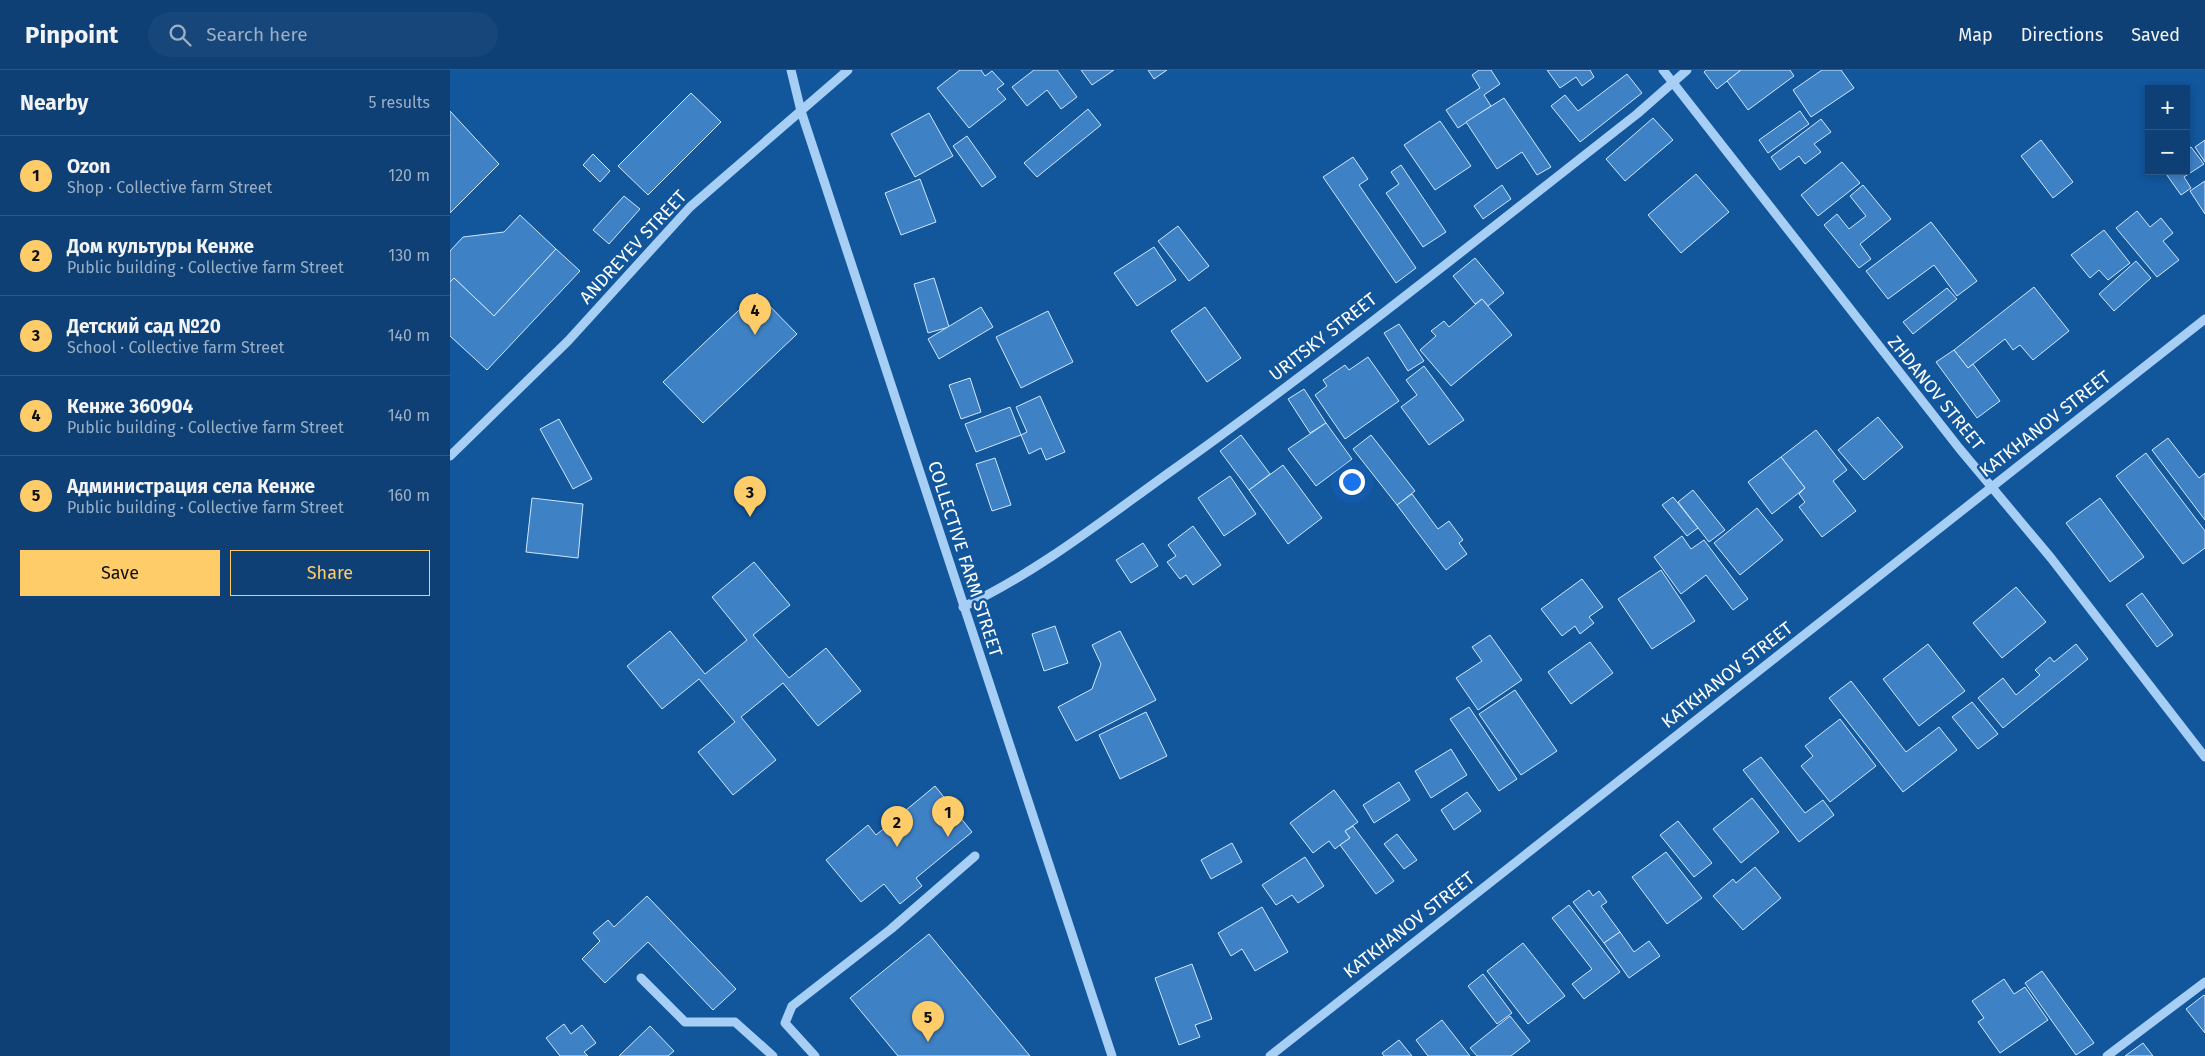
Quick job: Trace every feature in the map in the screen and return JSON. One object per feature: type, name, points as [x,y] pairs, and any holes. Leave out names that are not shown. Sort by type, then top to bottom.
[{"type":"street","name":"COLLECTIVE FARM STREET","points":[[791,70],[802,112],[963,607],[1112,1056]]},
{"type":"street","name":"ANDREYEV STREET","points":[[450,456],[568,341],[690,207],[802,112],[848,70]]},
{"type":"street","name":"ZHDANOV STREET","points":[[1663,70],[1741,172],[1991,487],[2050,558],[2205,757]]},
{"type":"street","name":"URITSKY STREET","points":[[963,607],[991,594],[1036,566],[1238,424],[1614,132],[1687,70]]},
{"type":"street","name":"KATKHANOV STREET","points":[[1270,1056],[2205,319]]},
{"type":"street","points":[[815,1056],[785,1023],[792,1006],[891,930],[975,856]]},
{"type":"street","points":[[641,978],[685,1022],[735,1022],[773,1056]]},
{"type":"street","points":[[2107,1056],[2205,982]]},
{"type":"building","points":[[960,70],[981,70],[985,76],[992,71],[1004,84],[997,89],[1006,99],[969,128],[937,88]]},
{"type":"building","points":[[1034,70],[1057,70],[1077,97],[1061,109],[1047,90],[1027,106],[1012,87]]},
{"type":"building","points":[[1081,70],[1114,70],[1092,85]]},
{"type":"building","points":[[1148,70],[1167,70],[1154,79]]},
{"type":"building","points":[[1479,70],[1491,70],[1500,84],[1484,95],[1491,106],[1458,128],[1446,110],[1480,88],[1472,75]]},
{"type":"building","points":[[1547,70],[1590,70],[1594,77],[1582,86],[1576,77],[1560,88]]},
{"type":"building","points":[[1706,70],[1741,70],[1717,89],[1704,72]]},
{"type":"building","points":[[1741,70],[1790,70],[1794,76],[1748,110],[1727,81]]},
{"type":"building","points":[[1822,70],[1841,70],[1854,88],[1811,117],[1793,90]]},
{"type":"building","points":[[1627,74],[1642,93],[1580,142],[1551,106],[1565,95],[1578,111]]},
{"type":"building","points":[[691,93],[721,122],[648,195],[618,166]]},
{"type":"building","points":[[1504,98],[1551,167],[1537,175],[1522,152],[1497,169],[1466,122]]},
{"type":"building","points":[[1088,109],[1101,125],[1037,177],[1024,163]]},
{"type":"building","points":[[450,111],[499,164],[450,213]]},
{"type":"building","points":[[1800,111],[1809,124],[1768,153],[1759,140]]},
{"type":"building","points":[[929,113],[953,156],[915,177],[891,134]]},
{"type":"building","points":[[1653,118],[1673,140],[1625,181],[1606,159]]},
{"type":"building","points":[[1821,119],[1831,132],[1814,144],[1821,152],[1805,164],[1799,156],[1780,170],[1771,157]]},
{"type":"building","points":[[1440,121],[1471,166],[1435,190],[1404,145]]},
{"type":"building","points":[[967,136],[996,177],[982,187],[953,146]]},
{"type":"building","points":[[2041,140],[2073,182],[2053,198],[2021,156]]},
{"type":"building","points":[[2205,140],[2205,162],[2195,147]]},
{"type":"building","points":[[2190,148],[2204,164],[2190,173]]},
{"type":"building","points":[[593,154],[610,171],[600,182],[583,165]]},
{"type":"building","points":[[1353,157],[1368,179],[1359,185],[1416,268],[1396,283],[1323,177]]},
{"type":"building","points":[[1842,162],[1860,183],[1818,216],[1801,195]]},
{"type":"building","points":[[1401,165],[1446,232],[1423,247],[1386,193],[1399,184],[1391,172]]},
{"type":"building","points":[[1696,174],[1729,212],[1681,253],[1648,215]]},
{"type":"building","points":[[2167,175],[2187,175],[2184,177],[2191,188],[2181,195]]},
{"type":"building","points":[[920,179],[936,222],[901,235],[885,193]]},
{"type":"building","points":[[2205,181],[2205,214],[2190,191]]},
{"type":"building","points":[[1502,185],[1511,199],[1483,219],[1474,206]]},
{"type":"building","points":[[1863,185],[1891,219],[1860,244],[1871,259],[1859,268],[1824,225],[1837,214],[1849,229],[1866,216],[1850,196]]},
{"type":"building","points":[[624,196],[640,209],[609,244],[593,230]]},
{"type":"building","points":[[2137,211],[2150,227],[2161,218],[2173,233],[2163,241],[2179,260],[2157,277],[2116,228]]},
{"type":"building","points":[[520,215],[556,249],[494,316],[454,278],[450,282],[450,251],[463,237],[504,232]]},
{"type":"building","points":[[1931,222],[1977,281],[1957,296],[1934,265],[1888,299],[1866,271]]},
{"type":"building","points":[[1178,226],[1209,266],[1189,281],[1158,241]]},
{"type":"building","points":[[2104,230],[2130,263],[2108,280],[2099,270],[2090,278],[2071,255]]},
{"type":"building","points":[[1154,247],[1176,280],[1137,306],[1114,273]]},
{"type":"building","points":[[556,249],[580,271],[487,370],[450,336],[450,282],[454,278],[494,316]]},
{"type":"building","points":[[1475,258],[1504,293],[1488,306],[1482,299],[1475,304],[1453,276]]},
{"type":"building","points":[[2136,261],[2151,278],[2114,311],[2099,294]]},
{"type":"building","points":[[934,278],[949,327],[928,333],[914,284]]},
{"type":"building","points":[[2034,287],[2069,331],[2033,360],[2020,345],[2013,350],[2005,339],[1968,368],[1954,350]]},
{"type":"building","points":[[1947,288],[1957,299],[1913,334],[1903,322]]},
{"type":"building","points":[[757,293],[797,334],[703,423],[663,382]]},
{"type":"building","points":[[1482,299],[1512,335],[1451,386],[1420,350],[1436,336],[1431,331],[1444,321],[1449,327]]},
{"type":"building","points":[[981,307],[993,327],[939,359],[928,339]]},
{"type":"building","points":[[1205,307],[1241,358],[1207,382],[1171,331]]},
{"type":"building","points":[[1048,311],[1073,362],[1021,388],[996,337]]},
{"type":"building","points":[[1399,324],[1424,361],[1408,371],[1384,333]]},
{"type":"building","points":[[1954,350],[1968,368],[1973,364],[2000,401],[1977,418],[1936,362]]},
{"type":"building","points":[[1368,357],[1399,401],[1345,439],[1315,395],[1327,386],[1323,380],[1345,365],[1349,370]]},
{"type":"building","points":[[1424,366],[1464,420],[1429,445],[1401,407],[1417,395],[1406,380]]},
{"type":"building","points":[[970,378],[981,412],[961,419],[949,385]]},
{"type":"building","points":[[1304,389],[1326,423],[1310,433],[1288,399]]},
{"type":"building","points":[[1040,396],[1065,452],[1046,460],[1041,448],[1029,454],[1021,435],[1027,432],[1016,407]]},
{"type":"building","points":[[1010,407],[1021,435],[976,452],[965,424]]},
{"type":"building","points":[[1878,417],[1903,447],[1864,480],[1838,450]]},
{"type":"building","points":[[559,419],[592,479],[573,489],[540,429]]},
{"type":"building","points":[[1326,423],[1352,459],[1316,486],[1288,449]]},
{"type":"building","points":[[1816,430],[1847,470],[1833,481],[1856,511],[1822,537],[1799,507],[1805,502],[1799,494],[1805,488],[1781,457]]},
{"type":"building","points":[[1241,435],[1270,474],[1249,490],[1220,451]]},
{"type":"building","points":[[1371,435],[1415,491],[1397,505],[1353,449]]},
{"type":"building","points":[[2168,438],[2199,478],[2205,473],[2205,520],[2152,450]]},
{"type":"building","points":[[2146,453],[2205,531],[2205,548],[2183,564],[2116,476]]},
{"type":"building","points":[[1781,457],[1805,488],[1772,514],[1748,482]]},
{"type":"building","points":[[995,458],[1011,505],[992,511],[976,464]]},
{"type":"building","points":[[1283,465],[1322,518],[1288,544],[1249,490]]},
{"type":"building","points":[[1230,476],[1256,514],[1224,536],[1198,498]]},
{"type":"building","points":[[1693,490],[1725,530],[1709,542],[1678,502]]},
{"type":"building","points":[[1412,494],[1438,529],[1449,521],[1463,540],[1459,543],[1467,554],[1446,570],[1397,505]]},
{"type":"building","points":[[1673,497],[1698,528],[1687,536],[1662,505]]},
{"type":"building","points":[[532,498],[583,504],[578,558],[526,552]]},
{"type":"building","points":[[2100,498],[2144,557],[2110,582],[2066,523]]},
{"type":"building","points":[[1757,508],[1783,540],[1740,575],[1714,543]]},
{"type":"building","points":[[1193,526],[1221,565],[1193,585],[1186,575],[1180,579],[1167,562],[1176,556],[1168,545]]},
{"type":"building","points":[[1682,536],[1691,549],[1704,540],[1748,599],[1733,610],[1706,575],[1681,594],[1654,557]]},
{"type":"building","points":[[1143,543],[1158,566],[1131,583],[1116,560]]},
{"type":"building","points":[[754,562],[790,605],[753,635],[789,678],[826,648],[861,691],[818,726],[783,683],[741,717],[776,760],[733,795],[698,752],[735,722],[699,679],[662,709],[627,666],[670,631],[705,674],[747,640],[712,597]]},
{"type":"building","points":[[1661,570],[1695,621],[1652,649],[1618,599]]},
{"type":"building","points":[[1582,579],[1603,607],[1589,617],[1594,623],[1580,634],[1575,626],[1562,636],[1541,609]]},
{"type":"building","points":[[2016,587],[2046,622],[2002,658],[1973,623]]},
{"type":"building","points":[[2142,593],[2173,635],[2157,647],[2126,605]]},
{"type":"building","points":[[1055,626],[1068,663],[1044,671],[1032,634]]},
{"type":"building","points":[[1120,631],[1156,700],[1076,741],[1058,707],[1092,689],[1101,664],[1092,645]]},
{"type":"building","points":[[1490,635],[1522,680],[1478,710],[1456,678],[1482,661],[1472,647]]},
{"type":"building","points":[[1590,642],[1613,673],[1571,704],[1548,672]]},
{"type":"building","points":[[1928,644],[1965,691],[1919,726],[1883,679]]},
{"type":"building","points":[[2076,644],[2088,659],[2003,728],[1978,698],[2003,678],[2016,695],[2040,675],[2035,670],[2050,657],[2054,662]]},
{"type":"building","points":[[1851,681],[1906,752],[1939,727],[1957,750],[1903,792],[1829,698]]},
{"type":"building","points":[[1515,690],[1557,751],[1521,775],[1479,714]]},
{"type":"building","points":[[1972,702],[1998,734],[1978,749],[1952,717]]},
{"type":"building","points":[[1469,707],[1517,779],[1499,791],[1450,719]]},
{"type":"building","points":[[1146,712],[1167,756],[1120,779],[1099,735]]},
{"type":"building","points":[[1840,719],[1876,766],[1830,802],[1801,766],[1813,756],[1805,746]]},
{"type":"building","points":[[1451,749],[1467,775],[1431,798],[1415,771]]},
{"type":"building","points":[[1761,757],[1805,813],[1823,800],[1834,815],[1799,842],[1743,770]]},
{"type":"building","points":[[1399,782],[1410,800],[1374,823],[1363,805]]},
{"type":"building","points":[[935,786],[972,832],[916,878],[922,886],[900,904],[884,884],[861,902],[826,860],[868,825],[876,835]]},
{"type":"building","points":[[1334,790],[1358,822],[1345,831],[1350,838],[1335,849],[1329,841],[1313,853],[1290,823]]},
{"type":"building","points":[[1467,792],[1481,811],[1454,830],[1441,810]]},
{"type":"building","points":[[1752,798],[1779,832],[1741,863],[1713,829]]},
{"type":"building","points":[[1678,821],[1712,863],[1694,877],[1660,835]]},
{"type":"building","points":[[1353,826],[1394,881],[1376,894],[1340,845],[1350,838],[1345,831]]},
{"type":"building","points":[[1397,834],[1417,860],[1404,869],[1384,844]]},
{"type":"building","points":[[1232,843],[1242,862],[1211,879],[1201,860]]},
{"type":"building","points":[[1666,852],[1702,898],[1667,924],[1632,877]]},
{"type":"building","points":[[1305,857],[1324,886],[1298,903],[1292,895],[1276,905],[1262,885]]},
{"type":"building","points":[[1755,867],[1781,898],[1743,930],[1713,896],[1733,879],[1736,883]]},
{"type":"building","points":[[1589,890],[1593,896],[1599,891],[1607,902],[1601,906],[1620,932],[1604,943],[1573,902]]},
{"type":"building","points":[[647,896],[736,989],[713,1010],[648,942],[605,983],[582,959],[600,941],[593,933],[608,920],[614,927]]},
{"type":"building","points":[[1569,905],[1620,972],[1584,999],[1572,984],[1592,969],[1552,918]]},
{"type":"building","points":[[1262,907],[1288,952],[1255,971],[1242,949],[1231,956],[1218,933]]},
{"type":"building","points":[[1620,932],[1634,952],[1649,941],[1660,956],[1629,978],[1604,943]]},
{"type":"building","points":[[929,934],[1030,1056],[898,1056],[850,998]]},
{"type":"building","points":[[1523,943],[1565,996],[1528,1024],[1487,971]]},
{"type":"building","points":[[1192,964],[1212,1019],[1195,1025],[1200,1037],[1179,1045],[1155,978]]},
{"type":"building","points":[[2042,971],[2094,1043],[2076,1055],[2025,983]]},
{"type":"building","points":[[1483,974],[1512,1013],[1497,1024],[1468,986]]},
{"type":"building","points":[[2004,979],[2014,994],[2025,987],[2048,1020],[2000,1053],[1978,1022],[1984,1018],[1972,1001]]},
{"type":"building","points":[[2205,996],[2205,1033],[2186,1009]]},
{"type":"building","points":[[1510,1016],[1530,1041],[1511,1056],[1477,1056],[1470,1048]]},
{"type":"building","points":[[1442,1020],[1470,1056],[1428,1056],[1416,1040]]},
{"type":"building","points":[[564,1024],[571,1034],[582,1025],[596,1043],[584,1052],[588,1056],[560,1056],[546,1038]]},
{"type":"building","points":[[650,1026],[674,1051],[668,1056],[619,1056]]},
{"type":"building","points":[[1399,1040],[1412,1056],[1384,1056],[1382,1053]]},
{"type":"building","points":[[2143,1043],[2153,1056],[2125,1056]]},
{"type":"place","name":"Кенже 360904","points":[[755,335]]},
{"type":"place","name":"Детский сад №20","points":[[750,517]]},
{"type":"place","name":"Ozon","points":[[948,837]]},
{"type":"place","name":"Дом культуры Кенже","points":[[897,847]]},
{"type":"place","name":"Администрация села Кенже","points":[[928,1042]]}]
